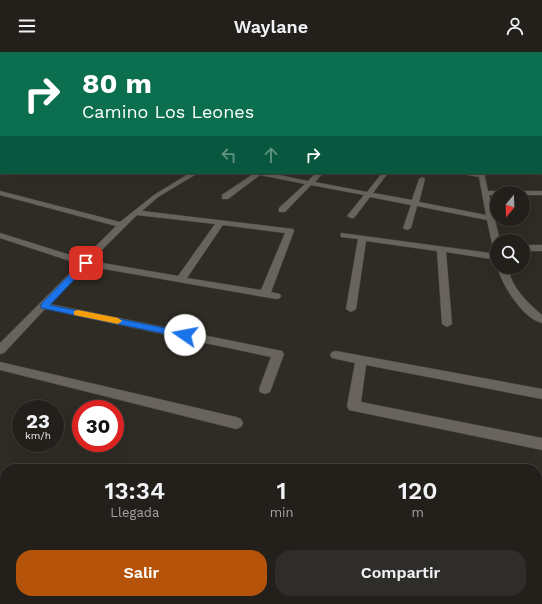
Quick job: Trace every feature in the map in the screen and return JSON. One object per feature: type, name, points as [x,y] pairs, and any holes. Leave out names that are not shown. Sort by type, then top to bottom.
[{"type":"street","points":[[0,350],[135,212],[156,196],[193,174]]},
{"type":"street","points":[[225,197],[258,174]]},
{"type":"street","points":[[264,174],[490,218]]},
{"type":"street","points":[[282,210],[319,174]]},
{"type":"street","points":[[351,216],[384,174]]},
{"type":"street","points":[[472,174],[482,175],[490,213]]},
{"type":"street","points":[[407,228],[422,179]]},
{"type":"street","points":[[0,193],[121,225]]},
{"type":"street","points":[[530,193],[542,193]]},
{"type":"street","points":[[135,212],[290,231],[265,294]]},
{"type":"street","points":[[181,279],[220,223]]},
{"type":"street","points":[[0,235],[86,263],[276,296]]},
{"type":"street","points":[[344,235],[490,256]]},
{"type":"street","points":[[351,309],[362,238]]},
{"type":"street","points":[[530,248],[542,248]]},
{"type":"street","points":[[441,249],[447,324]]},
{"type":"street","points":[[504,274],[506,284],[513,293],[542,320]]},
{"type":"street","points":[[44,306],[278,354],[266,389]]},
{"type":"street","points":[[336,355],[542,394]]},
{"type":"street","points":[[361,360],[354,406],[542,444]]},
{"type":"street","points":[[0,366],[236,423]]},
{"type":"slow traffic","points":[[78,313],[118,321]]},
{"type":"route","points":[[86,263],[44,306],[185,335]]}]
